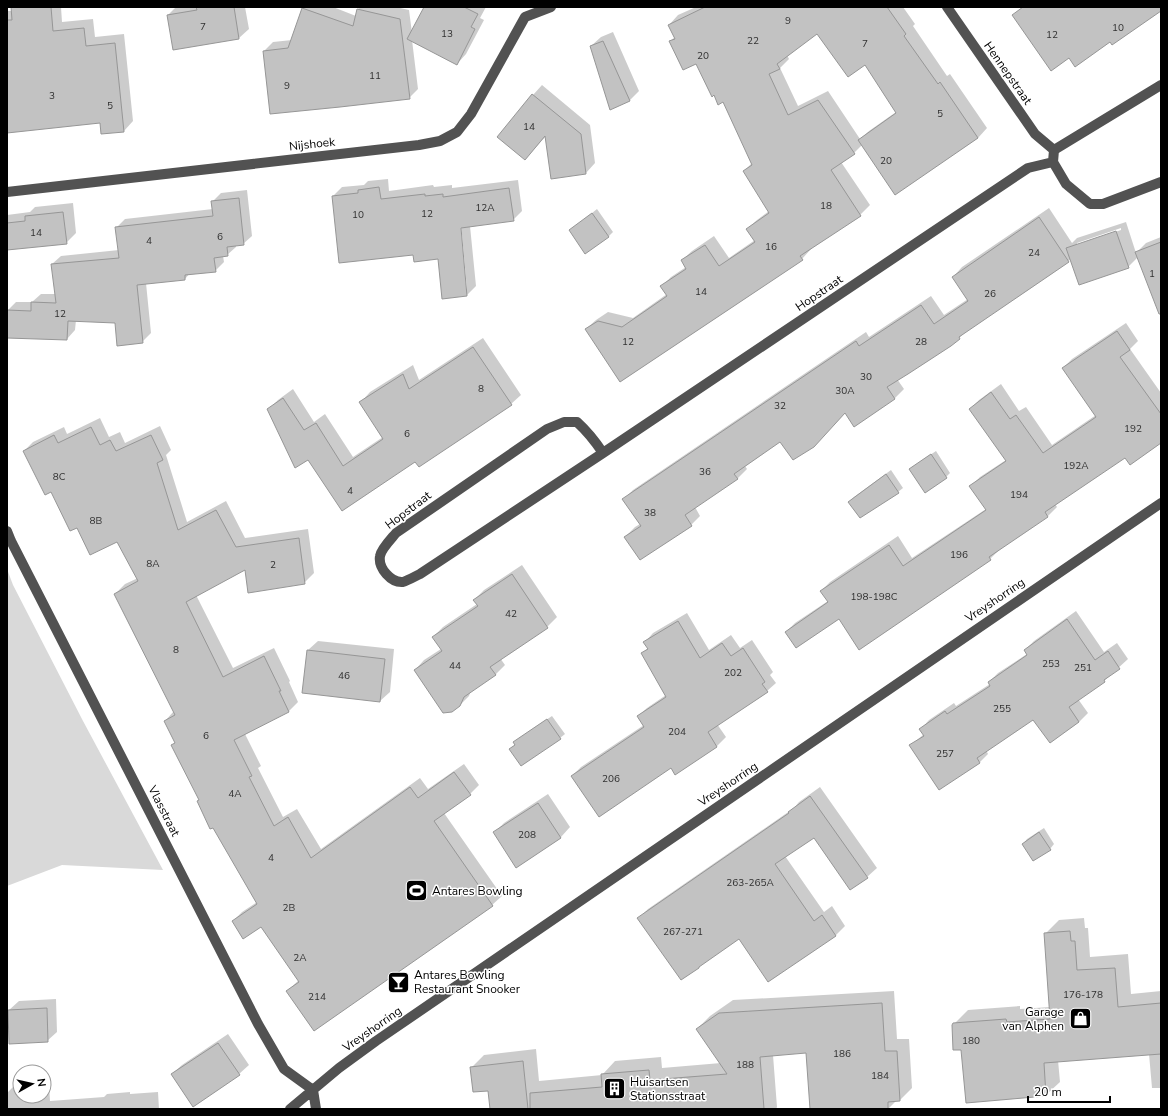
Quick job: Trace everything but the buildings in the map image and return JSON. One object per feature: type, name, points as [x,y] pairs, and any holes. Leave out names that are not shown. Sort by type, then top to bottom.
[{"type":"street","name":"Nijshoek","points":[[7,192],[419,146],[440,141],[457,132],[471,114],[525,17],[551,7]]},
{"type":"street","name":"Hennepstraat","points":[[947,7],[1035,134],[1054,150]]},
{"type":"street","points":[[1161,85],[1054,150],[1053,162],[1066,184],[1090,204],[1103,204],[1161,182]]},
{"type":"street","name":"Hopstraat","points":[[603,453],[595,440],[577,422],[564,422],[547,429],[396,532],[387,542],[380,556],[382,569],[391,579],[403,582],[420,574],[603,453],[1028,168],[1053,162]]},
{"type":"street","name":"Vreyshorring","points":[[290,1109],[339,1068],[376,1041],[1161,503]]},
{"type":"street","name":"Vlasstraat","points":[[7,531],[258,1024],[284,1069],[313,1090]]},
{"type":"street","points":[[313,1090],[316,1109]]},
{"type":"shaded area","points":[[7,569],[13,585],[83,721],[163,870],[62,865],[7,886]]},
{"type":"place","name":"Antares Bowling","points":[[416,891]]},
{"type":"place","name":"Antares Bowling Restaurant Snooker","points":[[398,982]]},
{"type":"place","name":"Garage van Alphen","points":[[1080,1019]]},
{"type":"place","name":"Huisartsen Stationsstraat","points":[[615,1089]]}]
